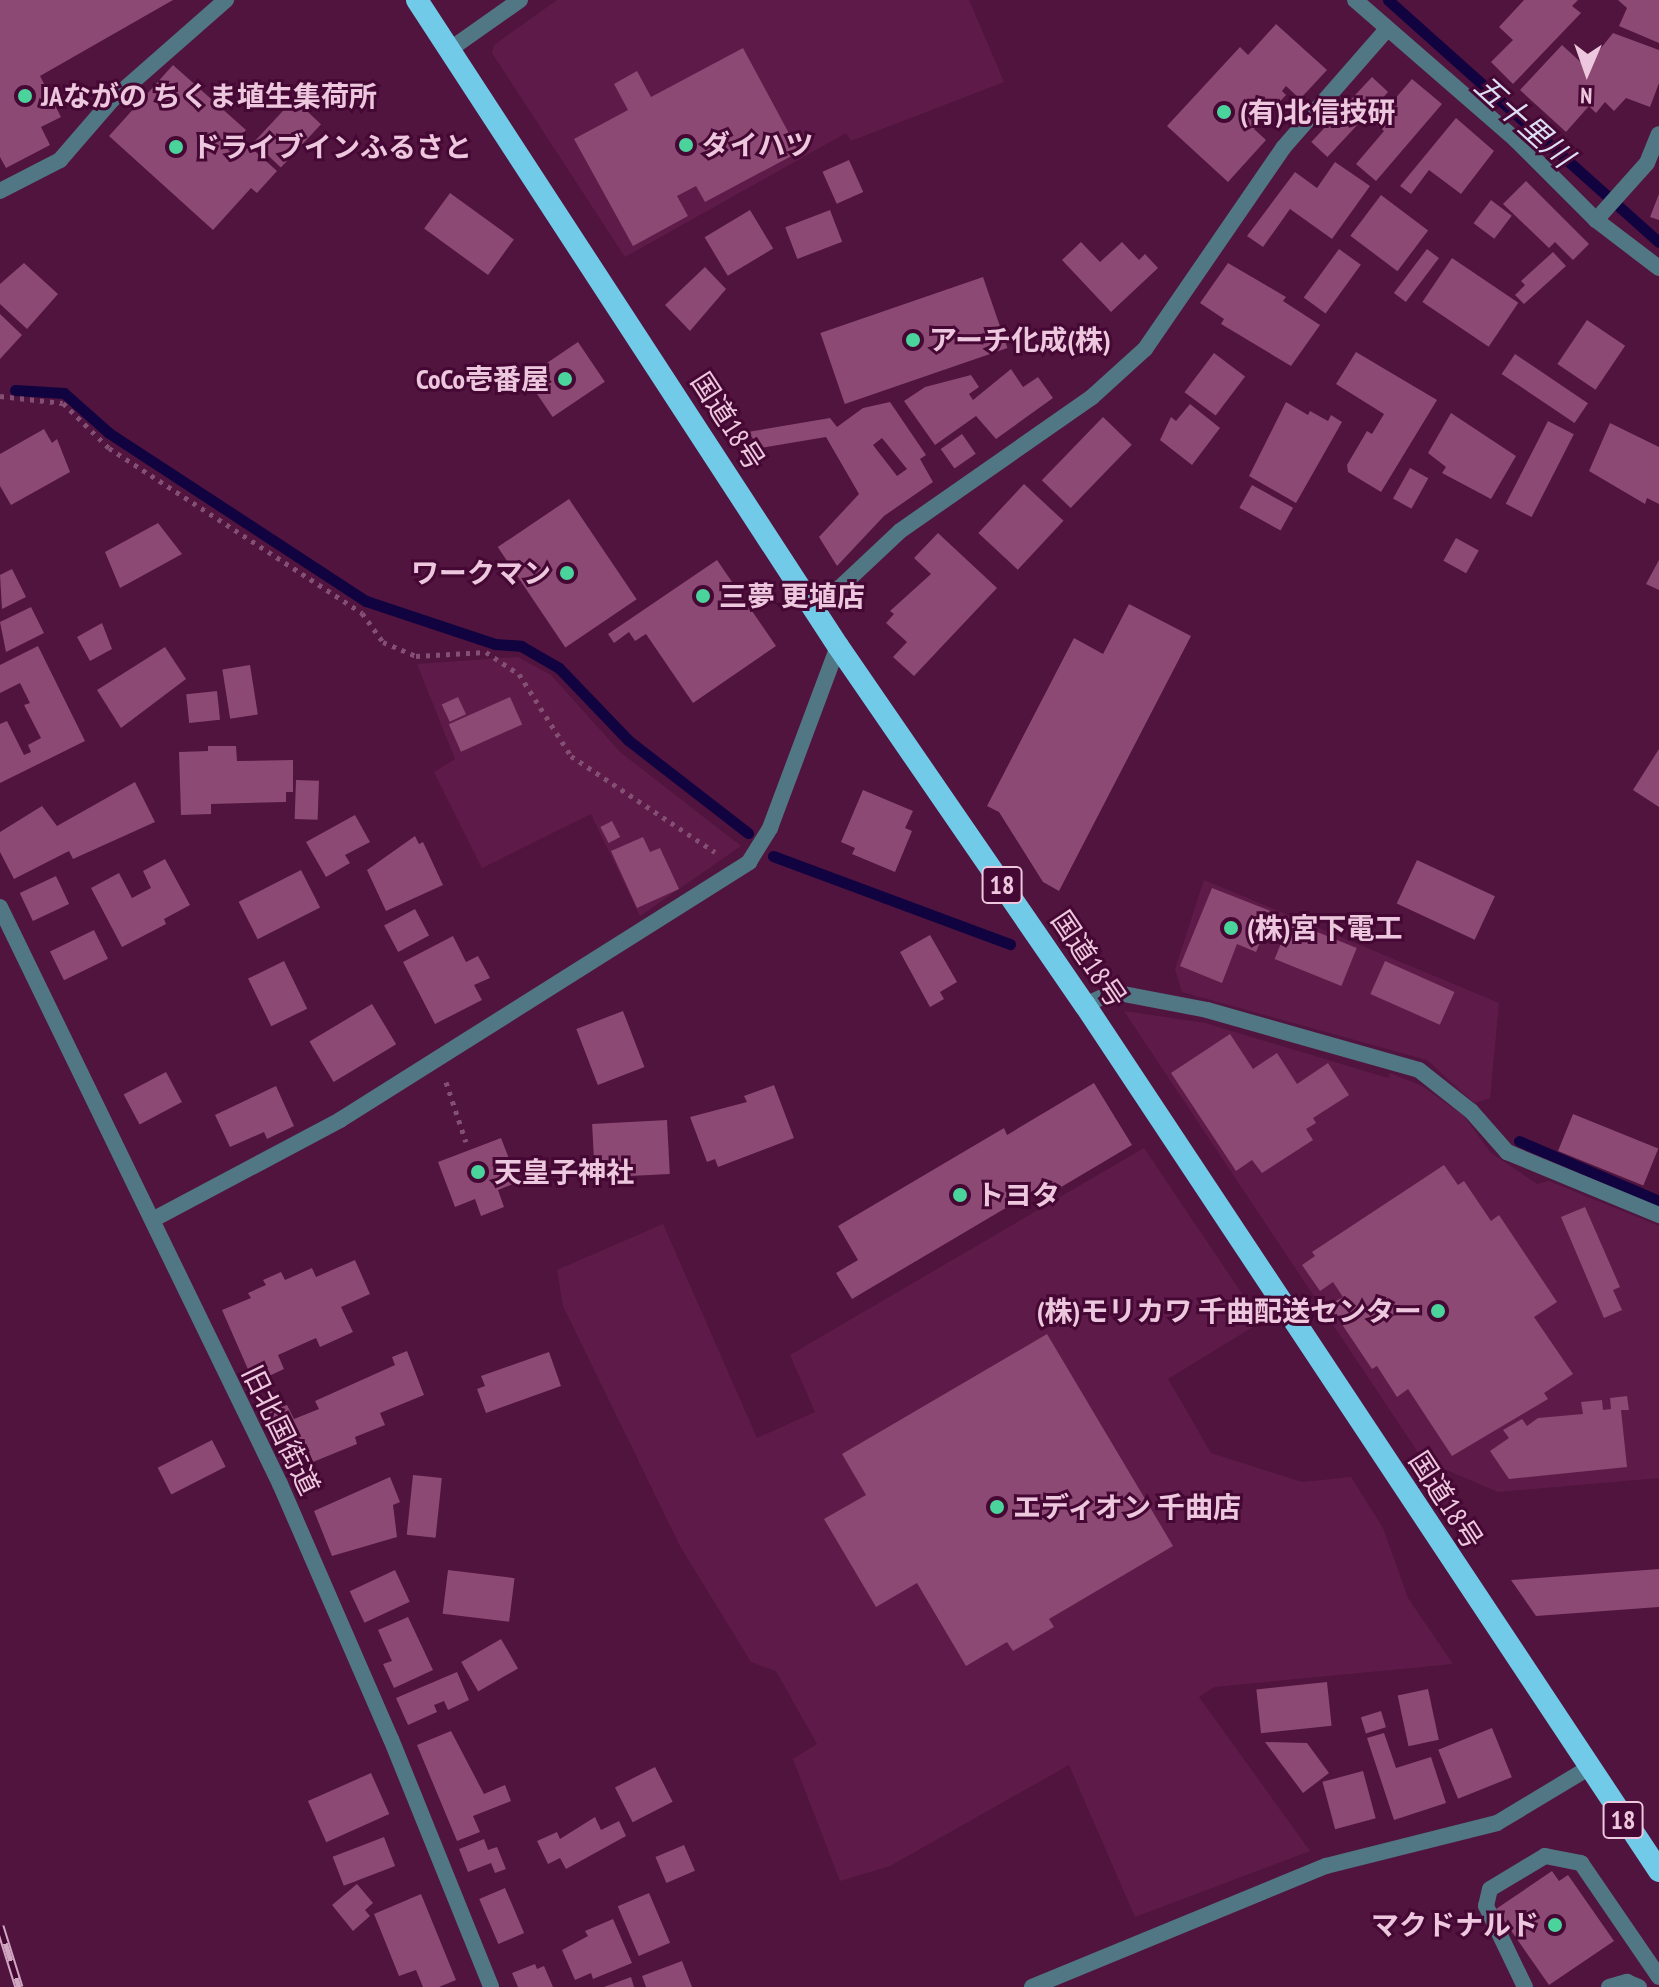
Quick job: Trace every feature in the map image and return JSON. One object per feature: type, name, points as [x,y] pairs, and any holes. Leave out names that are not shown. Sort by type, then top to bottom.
[{"type":"highway","name":"国道18号","points":[[417,0],[838,646],[1085,1005],[1587,1769],[1659,1871]]},
{"type":"street","points":[[0,191],[60,160],[112,100],[226,0]]},
{"type":"street","points":[[449,50],[520,0]]},
{"type":"street","points":[[1355,0],[1659,268]]},
{"type":"street","points":[[816,610],[900,531],[1092,397],[1145,349],[1283,148],[1387,29]]},
{"type":"street","points":[[1600,215],[1647,163],[1659,134]]},
{"type":"street","points":[[154,1219],[340,1120],[749,862],[770,828],[838,646]]},
{"type":"street","name":"旧北国街道","points":[[0,907],[280,1484],[491,1987]]},
{"type":"street","points":[[1085,1005],[1113,992],[1207,1010],[1419,1070],[1471,1111],[1507,1152],[1659,1215]]},
{"type":"street","points":[[1032,1987],[1326,1866],[1497,1823],[1587,1769]]},
{"type":"street","points":[[1525,1987],[1486,1906],[1490,1889],[1545,1856],[1581,1863],[1659,1977]]},
{"type":"street","points":[[1609,1987],[1627,1982],[1639,1987]]},
{"type":"path","points":[[0,396],[63,403],[109,448],[362,613],[383,642],[416,656],[486,652],[497,659],[519,674],[571,756],[739,868]]},
{"type":"path","points":[[438,1057],[466,1142]]},
{"type":"shaded area","points":[[557,0],[969,0],[1004,82],[851,141],[846,133],[625,257],[492,53],[494,45]]},
{"type":"shaded area","points":[[518,657],[551,675],[620,752],[741,846],[640,916],[591,814],[482,868],[434,772],[455,759],[417,664]]},
{"type":"shaded area","points":[[1204,880],[1499,1003],[1490,1098],[1474,1103],[1427,1060],[1182,992],[1175,969]]},
{"type":"shaded area","points":[[1124,1011],[1205,1023],[1388,1078],[1390,1073],[1422,1086],[1464,1116],[1491,1153],[1537,1184],[1549,1181],[1659,1226],[1659,1478],[1498,1492],[1423,1460]]},
{"type":"shaded area","points":[[1144,1148],[1261,1322],[1168,1379],[1211,1453],[1302,1482],[1351,1477],[1383,1528],[1408,1598],[1453,1664],[1214,1687],[1199,1697],[1310,1851],[1135,1917],[1069,1765],[890,1866],[840,1881],[793,1759],[817,1744],[776,1671],[751,1662],[680,1546],[563,1306],[557,1270],[663,1224],[757,1438],[815,1412],[790,1355]]},
{"type":"building","name":"JAながの ちくま埴生集荷所","points":[[0,0],[173,0],[40,76],[61,117],[41,127],[50,145],[6,168],[0,157]]},
{"type":"building","points":[[1524,0],[1578,0],[1572,6],[1581,13],[1513,84],[1491,62],[1513,40],[1499,27]]},
{"type":"building","points":[[1618,0],[1659,0],[1659,43],[1619,26],[1627,8]]},
{"type":"building","name":"(有)北信技研","points":[[1276,24],[1327,70],[1300,99],[1286,86],[1282,91],[1286,95],[1254,129],[1266,140],[1228,182],[1167,126],[1240,47],[1248,55]]},
{"type":"building","points":[[1613,33],[1659,50],[1659,83],[1650,107],[1626,98],[1614,111],[1605,102],[1596,113],[1589,106],[1566,132],[1520,90],[1562,45],[1586,67]]},
{"type":"building","name":"ダイハツ","points":[[743,48],[799,152],[705,202],[696,186],[677,196],[688,216],[633,246],[574,139],[628,110],[614,84],[637,71],[651,97]]},
{"type":"building","name":"ドライブインふるさと","points":[[173,65],[246,130],[228,150],[236,156],[247,144],[277,171],[257,193],[251,188],[213,230],[109,136]]},
{"type":"building","points":[[1372,77],[1388,92],[1327,157],[1311,142]]},
{"type":"building","points":[[1412,79],[1442,104],[1376,181],[1356,164],[1384,131],[1374,123]]},
{"type":"building","points":[[294,99],[321,124],[281,167],[254,142]]},
{"type":"building","points":[[1456,118],[1494,151],[1461,194],[1429,170],[1411,194],[1400,186]]},
{"type":"building","points":[[849,160],[863,192],[837,204],[823,172]]},
{"type":"building","points":[[1335,162],[1370,186],[1332,239],[1290,209],[1263,247],[1247,236],[1295,172],[1317,188]]},
{"type":"building","points":[[1526,181],[1589,244],[1573,260],[1555,242],[1549,248],[1503,204]]},
{"type":"building","points":[[450,193],[514,239],[488,275],[424,229]]},
{"type":"building","points":[[1659,194],[1659,220],[1650,217]]},
{"type":"building","points":[[1381,195],[1428,231],[1397,271],[1350,236]]},
{"type":"building","points":[[1491,200],[1512,216],[1494,239],[1474,223]]},
{"type":"building","points":[[750,210],[773,249],[728,276],[705,237]]},
{"type":"building","points":[[830,210],[842,242],[797,259],[785,227]]},
{"type":"building","points":[[1081,242],[1100,262],[1122,242],[1139,260],[1145,254],[1158,268],[1111,312],[1062,260]]},
{"type":"building","points":[[1339,249],[1361,265],[1326,313],[1304,298]]},
{"type":"building","points":[[1427,249],[1439,258],[1406,302],[1394,293]]},
{"type":"building","points":[[1553,252],[1566,266],[1524,304],[1515,295],[1525,285],[1521,281]]},
{"type":"building","points":[[1452,258],[1518,303],[1489,347],[1422,302]]},
{"type":"building","points":[[24,263],[58,294],[27,329],[0,304],[0,284]]},
{"type":"building","points":[[1228,263],[1286,297],[1283,301],[1320,325],[1291,366],[1221,324],[1224,319],[1200,303]]},
{"type":"building","points":[[705,267],[726,289],[690,331],[665,305]]},
{"type":"building","name":"アーチ化成(株)","points":[[983,277],[1007,348],[845,404],[820,333]]},
{"type":"building","points":[[0,314],[22,335],[0,359]]},
{"type":"building","points":[[1587,320],[1625,346],[1595,390],[1557,364]]},
{"type":"building","name":"CoCo壱番屋","points":[[578,342],[605,382],[553,417],[526,377]]},
{"type":"building","points":[[1356,352],[1437,400],[1381,492],[1348,472],[1347,465],[1367,431],[1372,434],[1384,414],[1336,384]]},
{"type":"building","points":[[1214,353],[1245,376],[1216,416],[1185,392]]},
{"type":"building","points":[[1515,354],[1588,403],[1575,423],[1502,374]]},
{"type":"building","points":[[1011,369],[1023,387],[1038,377],[1053,398],[996,439],[976,416],[935,445],[904,401],[925,387],[971,375],[979,387],[969,394],[973,400]]},
{"type":"building","points":[[890,402],[926,455],[920,459],[933,482],[884,516],[837,566],[819,537],[859,494],[826,437],[760,448],[748,432],[830,418],[837,427],[863,408]],"holes":[[[882,438],[907,469],[897,476],[873,445]]]},
{"type":"building","points":[[1286,402],[1308,415],[1310,411],[1328,421],[1331,415],[1342,422],[1296,503],[1249,476]]},
{"type":"building","points":[[1190,404],[1220,428],[1192,465],[1160,440],[1171,417],[1176,421]]},
{"type":"building","points":[[1451,413],[1516,456],[1491,499],[1442,473],[1446,467],[1428,453]]},
{"type":"building","points":[[1103,417],[1132,445],[1071,508],[1042,480]]},
{"type":"building","points":[[1548,421],[1574,434],[1532,517],[1506,504]]},
{"type":"building","points":[[1610,423],[1659,447],[1659,504],[1647,498],[1645,504],[1589,471]]},
{"type":"building","points":[[44,429],[52,443],[57,439],[70,472],[11,505],[0,486],[0,454]]},
{"type":"building","points":[[962,434],[976,454],[954,469],[941,449]]},
{"type":"building","points":[[1410,468],[1428,478],[1411,509],[1393,499]]},
{"type":"building","points":[[1024,484],[1063,521],[1018,570],[978,533]]},
{"type":"building","points":[[1252,485],[1293,508],[1281,531],[1239,508]]},
{"type":"building","name":"ワークマン","points":[[569,499],[637,599],[565,647],[498,547]]},
{"type":"building","points":[[158,523],[182,554],[120,588],[105,552]]},
{"type":"building","points":[[938,533],[997,588],[914,676],[893,657],[907,642],[886,623],[894,614],[890,611],[931,574],[914,558]]},
{"type":"building","points":[[1456,538],[1479,551],[1466,573],[1443,561]]},
{"type":"building","name":"三夢 更埴店","points":[[717,560],[776,646],[693,703],[646,634],[635,641],[629,632],[614,643],[608,634]]},
{"type":"building","points":[[1659,560],[1659,590],[1646,584]]},
{"type":"building","points":[[12,569],[26,597],[2,609],[0,575]]},
{"type":"building","points":[[1129,604],[1191,636],[1059,891],[1043,882],[999,812],[987,806],[1074,638],[1103,654]]},
{"type":"building","points":[[31,607],[44,633],[6,652],[0,622]]},
{"type":"building","points":[[102,623],[112,649],[90,661],[77,637]]},
{"type":"building","points":[[38,646],[85,741],[0,783],[0,724],[7,721],[24,755],[31,752],[28,745],[41,738],[24,705],[30,703],[20,683],[0,693],[0,665]]},
{"type":"building","points":[[165,647],[186,679],[121,728],[97,690]]},
{"type":"building","points":[[250,665],[258,714],[230,719],[222,669]]},
{"type":"building","points":[[217,691],[220,720],[189,723],[186,694]]},
{"type":"building","points":[[458,697],[466,714],[450,722],[442,705]]},
{"type":"building","points":[[510,697],[522,724],[461,752],[449,724]]},
{"type":"building","points":[[208,746],[236,746],[237,761],[293,760],[293,792],[286,792],[286,802],[211,804],[211,814],[181,815],[179,752],[208,751]]},
{"type":"building","points":[[1659,749],[1659,807],[1633,790]]},
{"type":"building","points":[[296,780],[319,781],[318,820],[295,819]]},
{"type":"building","points":[[135,782],[155,822],[73,859],[69,851],[14,879],[0,852],[0,832],[42,806],[57,826]]},
{"type":"building","points":[[863,790],[913,811],[905,828],[912,831],[895,872],[852,854],[855,848],[841,842]]},
{"type":"building","points":[[355,815],[370,842],[345,855],[350,863],[326,877],[306,842]]},
{"type":"building","points":[[612,821],[620,837],[609,843],[600,827]]},
{"type":"building","points":[[415,836],[419,844],[423,842],[443,885],[386,911],[367,870]]},
{"type":"building","points":[[643,837],[650,852],[660,848],[679,889],[637,908],[611,851]]},
{"type":"building","points":[[165,859],[190,905],[164,919],[166,924],[122,947],[91,888],[119,873],[132,898],[151,888],[143,871]]},
{"type":"building","points":[[1417,860],[1495,896],[1475,940],[1397,904]]},
{"type":"building","points":[[301,870],[320,907],[258,939],[239,902]]},
{"type":"building","points":[[56,876],[69,904],[33,921],[20,893]]},
{"type":"building","name":"(株)宮下電工","points":[[1212,888],[1273,912],[1256,952],[1237,944],[1222,983],[1180,966]]},
{"type":"building","points":[[415,909],[429,935],[398,952],[384,925]]},
{"type":"building","points":[[1290,921],[1357,948],[1341,986],[1275,959]]},
{"type":"building","points":[[94,930],[108,959],[64,980],[50,951]]},
{"type":"building","points":[[930,935],[957,982],[940,992],[944,999],[930,1007],[900,952]]},
{"type":"building","points":[[453,936],[466,962],[478,956],[490,978],[474,985],[482,1000],[435,1024],[403,962]]},
{"type":"building","points":[[284,961],[307,1009],[271,1026],[248,979]]},
{"type":"building","points":[[1385,961],[1454,992],[1440,1025],[1370,994]]},
{"type":"building","points":[[372,1004],[396,1044],[334,1082],[309,1042]]},
{"type":"building","points":[[623,1011],[645,1067],[598,1085],[576,1029]]},
{"type":"building","points":[[1230,1034],[1253,1069],[1277,1053],[1297,1084],[1328,1063],[1349,1095],[1313,1118],[1316,1123],[1306,1129],[1313,1140],[1262,1173],[1252,1160],[1236,1171],[1171,1073]]},
{"type":"building","points":[[166,1072],[182,1102],[140,1125],[124,1095]]},
{"type":"building","name":"トヨタ","points":[[1094,1083],[1132,1145],[1041,1199],[1036,1190],[852,1299],[836,1273],[858,1260],[838,1226],[1004,1128],[1007,1135]]},
{"type":"building","points":[[774,1085],[794,1138],[718,1167],[715,1159],[707,1162],[690,1117],[747,1102],[744,1096]]},
{"type":"building","points":[[276,1086],[294,1126],[267,1139],[264,1132],[230,1147],[215,1115]]},
{"type":"building","points":[[1573,1114],[1658,1148],[1643,1186],[1558,1151]]},
{"type":"building","points":[[667,1120],[670,1174],[595,1178],[592,1124]]},
{"type":"building","name":"天皇子神社","points":[[501,1138],[518,1182],[498,1190],[504,1207],[481,1216],[475,1199],[455,1207],[438,1162]]},
{"type":"building","name":"(株)モリカワ 千曲配送センター","points":[[1444,1165],[1458,1185],[1464,1181],[1491,1221],[1499,1215],[1557,1302],[1534,1317],[1573,1374],[1544,1393],[1548,1399],[1452,1456],[1408,1389],[1397,1397],[1377,1366],[1372,1369],[1329,1305],[1343,1297],[1333,1282],[1320,1291],[1302,1265],[1315,1256],[1312,1252]]},
{"type":"building","points":[[1585,1207],[1620,1287],[1613,1290],[1622,1310],[1604,1318],[1561,1217]]},
{"type":"building","points":[[355,1260],[370,1294],[341,1307],[353,1332],[320,1347],[316,1338],[278,1355],[284,1369],[254,1383],[222,1310],[251,1298],[248,1293],[266,1285],[263,1280],[281,1272],[285,1280],[312,1268],[316,1277]]},
{"type":"building","name":"エディオン 千曲店","points":[[1047,1334],[1173,1546],[1049,1619],[1054,1627],[1013,1651],[1007,1642],[966,1666],[917,1583],[876,1607],[824,1519],[866,1495],[842,1454]]},
{"type":"building","points":[[407,1351],[424,1395],[380,1413],[385,1425],[355,1437],[357,1444],[313,1462],[306,1444],[286,1453],[269,1412],[287,1405],[294,1419],[319,1409],[315,1401],[395,1365],[392,1357]]},
{"type":"building","points":[[549,1352],[561,1386],[486,1413],[477,1389],[485,1386],[481,1376]]},
{"type":"building","points":[[1627,1396],[1629,1410],[1621,1410],[1627,1467],[1509,1479],[1490,1451],[1509,1438],[1503,1430],[1522,1419],[1527,1426],[1538,1418],[1583,1414],[1581,1402],[1602,1400],[1603,1410],[1611,1409],[1610,1398]]},
{"type":"building","points":[[212,1440],[226,1467],[171,1494],[158,1468]]},
{"type":"building","points":[[413,1475],[442,1478],[436,1538],[407,1535]]},
{"type":"building","points":[[390,1477],[400,1502],[393,1505],[397,1537],[332,1556],[314,1511]]},
{"type":"building","points":[[1659,1569],[1659,1607],[1536,1616],[1511,1580]]},
{"type":"building","points":[[395,1570],[410,1602],[364,1623],[350,1591]]},
{"type":"building","points":[[448,1570],[515,1578],[509,1622],[443,1614]]},
{"type":"building","points":[[408,1617],[433,1670],[394,1688],[383,1664],[392,1661],[378,1630]]},
{"type":"building","points":[[501,1639],[518,1668],[478,1691],[461,1662]]},
{"type":"building","points":[[457,1672],[469,1700],[448,1710],[444,1701],[434,1705],[437,1712],[408,1725],[396,1698]]},
{"type":"building","points":[[1327,1682],[1332,1726],[1261,1733],[1256,1689]]},
{"type":"building","points":[[1428,1689],[1439,1740],[1408,1746],[1398,1695]]},
{"type":"building","points":[[1381,1711],[1386,1727],[1366,1733],[1361,1717]]},
{"type":"building","points":[[1492,1728],[1512,1777],[1458,1799],[1438,1750]]},
{"type":"building","points":[[451,1731],[484,1794],[505,1785],[511,1801],[473,1816],[480,1832],[457,1841],[417,1745]]},
{"type":"building","points":[[1384,1733],[1396,1768],[1431,1757],[1446,1803],[1394,1820],[1367,1738]]},
{"type":"building","points":[[1265,1742],[1307,1743],[1329,1773],[1303,1793]]},
{"type":"building","points":[[655,1767],[673,1802],[633,1822],[615,1787]]},
{"type":"building","points":[[1363,1771],[1376,1818],[1335,1829],[1322,1782]]},
{"type":"building","points":[[371,1773],[389,1814],[326,1842],[308,1801]]},
{"type":"building","points":[[595,1817],[601,1830],[619,1821],[626,1836],[566,1869],[560,1858],[548,1864],[537,1841],[557,1832],[560,1839]]},
{"type":"building","points":[[384,1837],[395,1866],[344,1886],[333,1857]]},
{"type":"building","points":[[484,1839],[488,1850],[497,1847],[506,1869],[495,1873],[491,1863],[468,1872],[459,1849]]},
{"type":"building","points":[[684,1845],[695,1871],[666,1883],[655,1857]]},
{"type":"building","name":"マクドナルド","points":[[1552,1871],[1559,1881],[1568,1875],[1614,1941],[1549,1985],[1496,1909]]},
{"type":"building","points":[[357,1884],[373,1903],[365,1910],[370,1916],[353,1931],[332,1905]]},
{"type":"building","points":[[505,1888],[524,1933],[498,1944],[479,1899]]},
{"type":"building","points":[[649,1893],[670,1943],[639,1956],[618,1906]]},
{"type":"building","points":[[421,1894],[456,1980],[439,1987],[423,1987],[416,1970],[399,1976],[374,1914]]},
{"type":"building","points":[[613,1919],[632,1963],[593,1979],[591,1973],[575,1980],[562,1950],[588,1936],[585,1931]]},
{"type":"building","points":[[682,1961],[692,1987],[646,1987],[642,1976]]},
{"type":"building","points":[[535,1964],[537,1969],[544,1966],[553,1987],[518,1987],[512,1973]]},
{"type":"building","points":[[631,1977],[634,1987],[604,1987]]},
{"type":"waterway","name":"五十里川","points":[[1388,0],[1659,242]]},
{"type":"waterway","points":[[15,390],[64,393],[109,433],[366,601],[495,644],[521,646],[559,668],[628,740],[748,833]]},
{"type":"waterway","points":[[773,856],[1010,944]]},
{"type":"waterway","points":[[1519,1141],[1659,1201]]},
{"type":"railway","points":[[0,1926],[19,1987]]},
{"type":"place","name":"JAながの ちくま埴生集荷所","points":[[25,96]]},
{"type":"place","name":"(有)北信技研","points":[[1224,112]]},
{"type":"place","name":"ダイハツ","points":[[686,145]]},
{"type":"place","name":"ドライブインふるさと","points":[[176,147]]},
{"type":"place","name":"アーチ化成(株)","points":[[913,340]]},
{"type":"place","name":"CoCo壱番屋","points":[[565,379]]},
{"type":"place","name":"ワークマン","points":[[567,573]]},
{"type":"place","name":"三夢 更埴店","points":[[703,596]]},
{"type":"place","name":"(株)宮下電工","points":[[1231,928]]},
{"type":"place","name":"天皇子神社","points":[[478,1172]]},
{"type":"place","name":"トヨタ","points":[[960,1195]]},
{"type":"place","name":"(株)モリカワ 千曲配送センター","points":[[1438,1311]]},
{"type":"place","name":"エディオン 千曲店","points":[[997,1507]]},
{"type":"place","name":"マクドナルド","points":[[1555,1925]]}]
